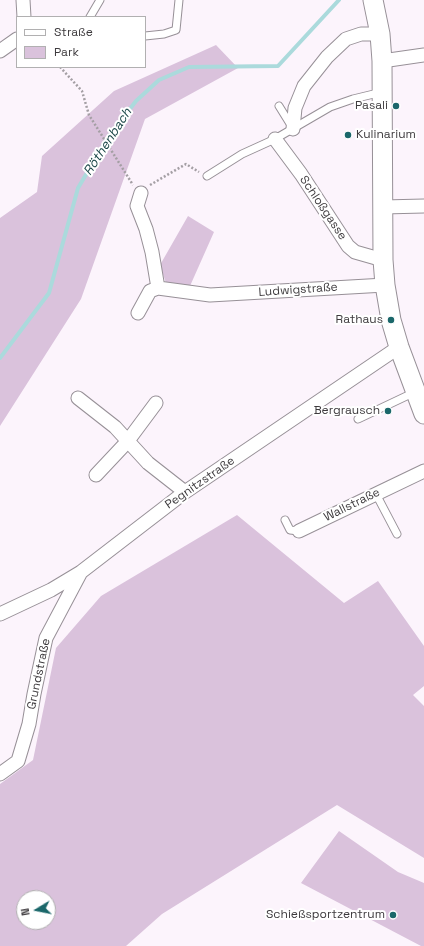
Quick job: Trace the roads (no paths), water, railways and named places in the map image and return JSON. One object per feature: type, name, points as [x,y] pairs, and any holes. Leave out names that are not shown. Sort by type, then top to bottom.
[{"type":"main road","points":[[373,0],[376,5],[382,61],[383,260],[386,285],[391,320],[398,347],[424,414]]},
{"type":"street","points":[[23,0],[24,16]]},
{"type":"street","points":[[293,128],[295,108],[304,86],[327,57],[346,39],[361,34],[380,34]]},
{"type":"street","points":[[0,51],[16,40]]},
{"type":"street","points":[[382,61],[424,55]]},
{"type":"street","name":"Schloßgasse","points":[[275,139],[301,174],[348,246],[355,252],[383,260]]},
{"type":"street","points":[[138,314],[150,292],[158,288],[152,252],[138,206],[141,193]]},
{"type":"street","points":[[383,207],[424,206]]},
{"type":"street","name":"Ludwigstraße","points":[[158,288],[210,295],[386,285]]},
{"type":"street","name":"Pegnitzstraße","points":[[0,614],[51,590],[81,572],[185,492],[398,347]]},
{"type":"street","points":[[78,398],[115,427],[127,442],[148,463],[185,492]]},
{"type":"street","points":[[96,475],[127,442],[156,403]]},
{"type":"street","name":"Wallstraße","points":[[299,531],[424,472]]},
{"type":"street","name":"Grundstraße","points":[[0,774],[18,761],[29,724],[46,638],[81,572]]},
{"type":"lane","points":[[91,16],[100,0]]},
{"type":"lane","points":[[146,36],[164,34],[176,30],[179,0]]},
{"type":"lane","points":[[207,176],[242,154],[275,139],[330,107],[353,99],[382,92]]},
{"type":"lane","points":[[279,106],[293,128]]},
{"type":"lane","points":[[358,419],[415,392]]},
{"type":"lane","points":[[376,494],[396,534]]},
{"type":"lane","name":"Wallstraße","points":[[286,520],[290,530],[299,531]]},
{"type":"waterway","name":"Röthenbach","points":[[0,358],[49,293],[78,188],[109,136],[136,101],[159,80],[189,67],[278,66],[339,0]]},
{"type":"place","name":"Pasali","points":[[396,106]]},
{"type":"place","name":"Kulinarium","points":[[348,135]]},
{"type":"place","name":"Rathaus","points":[[391,320]]},
{"type":"place","name":"Bergrausch","points":[[388,411]]},
{"type":"place","name":"Schießsportzentrum","points":[[393,915]]}]
